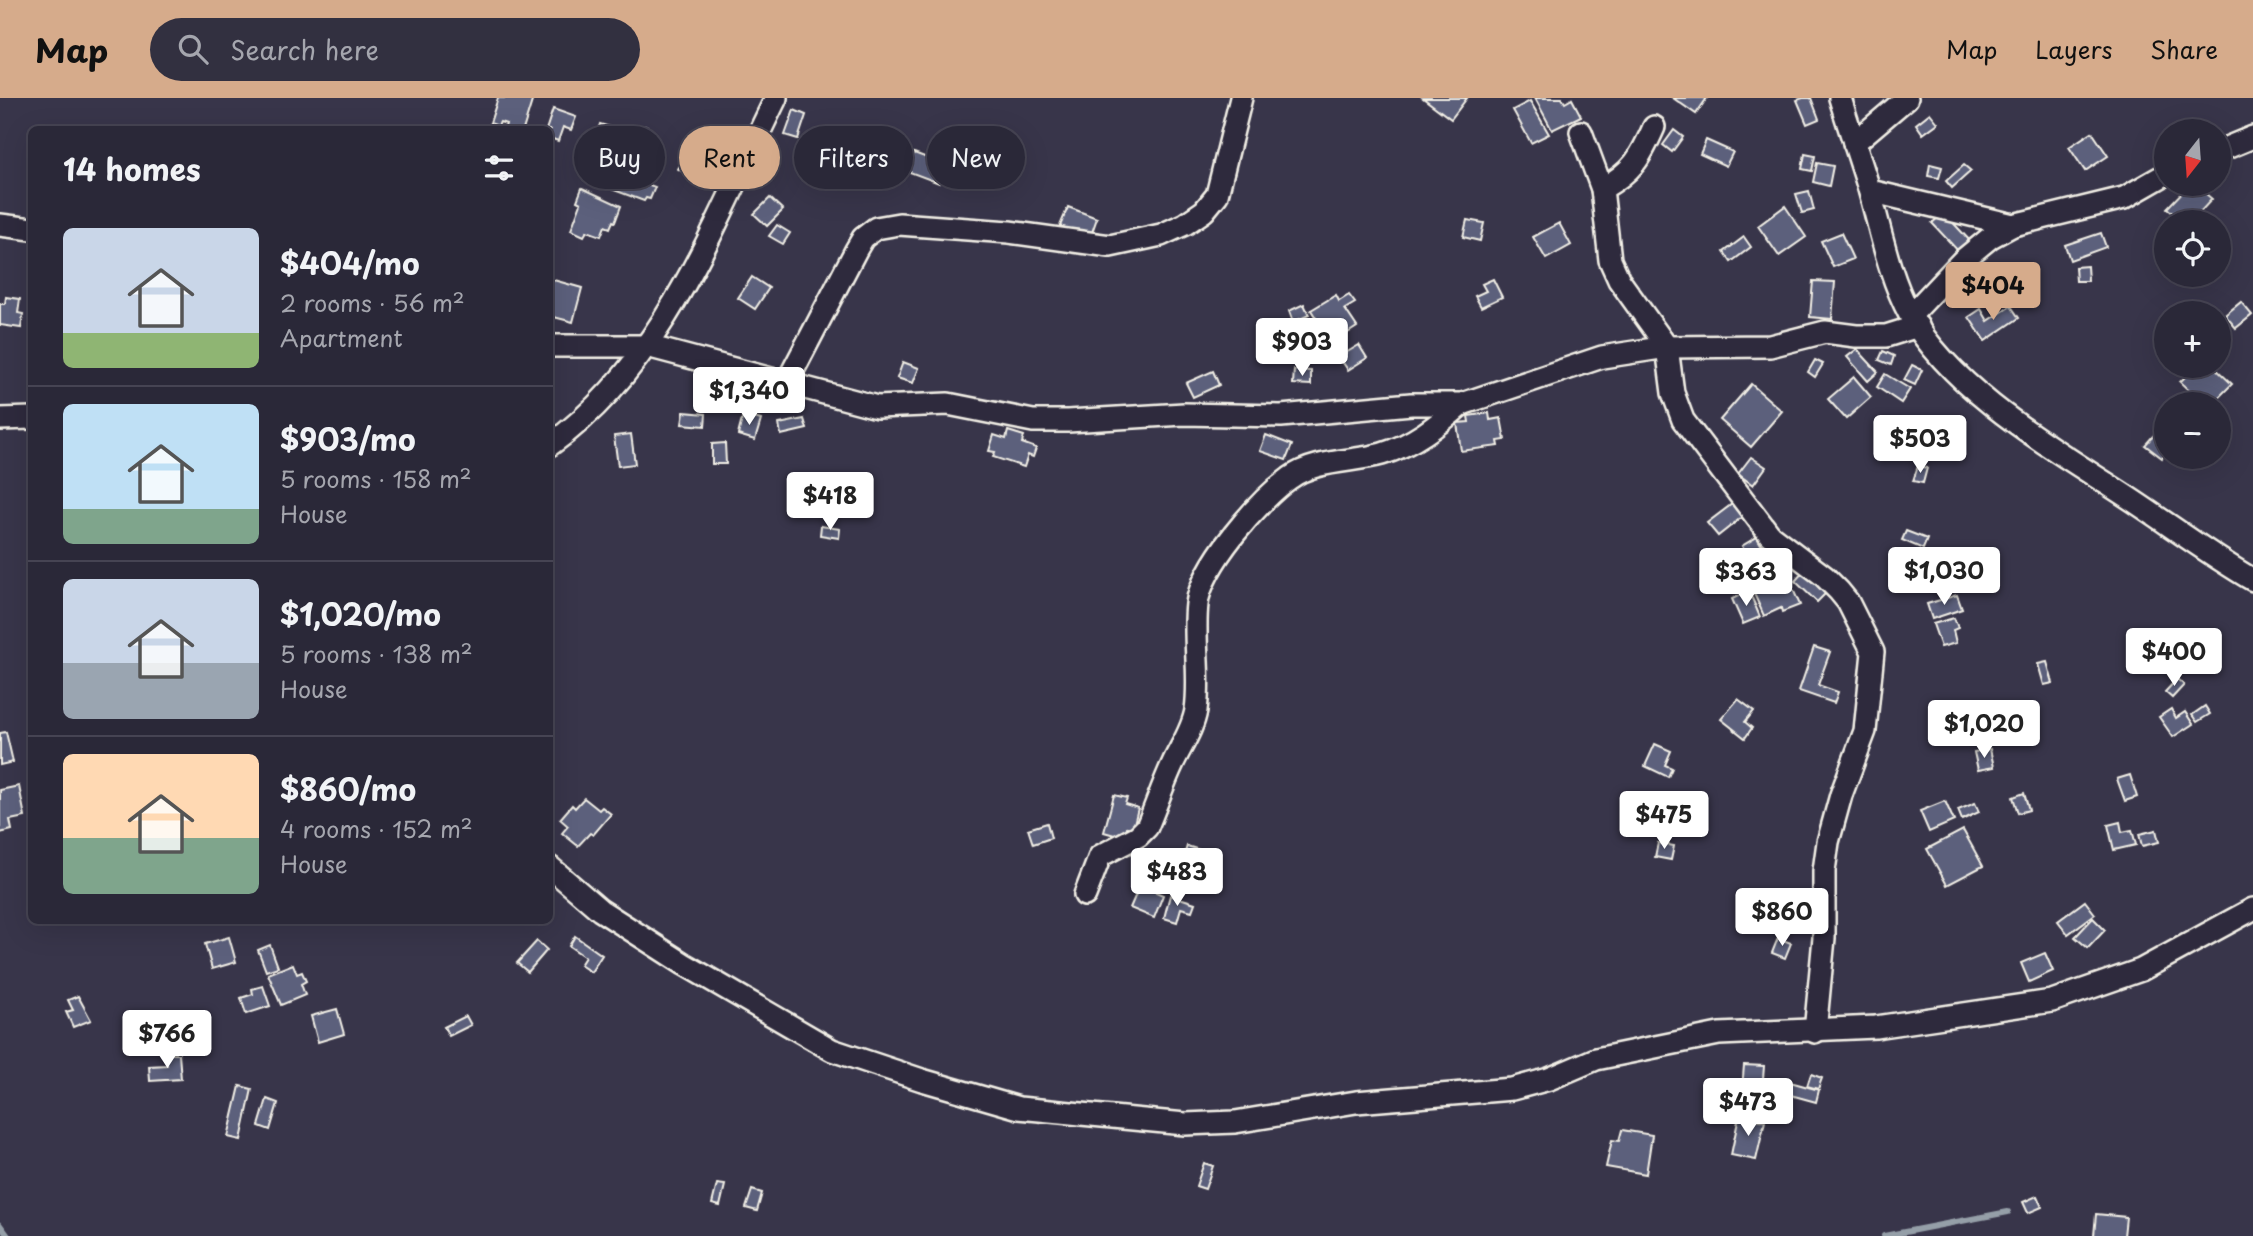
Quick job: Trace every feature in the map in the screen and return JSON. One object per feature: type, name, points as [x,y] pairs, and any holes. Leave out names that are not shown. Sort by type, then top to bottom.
[{"type":"street","points":[[553,442],[606,393],[647,346],[710,237],[776,98]]},
{"type":"street","points":[[786,384],[856,250],[863,238],[876,228],[938,225],[1110,246],[1161,235],[1203,212],[1217,195],[1241,98]]},
{"type":"street","points":[[1840,98],[1870,191],[1882,243],[1914,321],[1958,373],[2006,417],[2215,558],[2253,580]]},
{"type":"street","points":[[1854,143],[1906,98]]},
{"type":"street","points":[[1602,189],[1622,178],[1638,161],[1654,127]]},
{"type":"street","points":[[1581,132],[1602,189],[1611,260],[1619,280],[1667,347],[1673,393],[1683,420],[1770,535],[1839,590],[1848,602],[1873,652],[1865,731],[1841,795],[1828,842],[1824,871],[1824,938],[1815,1032]]},
{"type":"street","points":[[2231,146],[2253,137]]},
{"type":"street","points":[[553,346],[647,346],[877,407],[948,404],[1034,421],[1103,420],[1184,414],[1281,416],[1411,404],[1462,404],[1602,357],[1667,347],[1770,346],[1825,332],[1886,336],[1914,321],[1976,247],[2013,225],[2113,202],[2154,180]]},
{"type":"street","points":[[1870,191],[2013,225]]},
{"type":"street","points":[[0,225],[28,228]]},
{"type":"street","points":[[1085,895],[1100,856],[1138,836],[1147,827],[1191,728],[1196,700],[1197,604],[1202,584],[1217,556],[1275,491],[1291,477],[1308,468],[1383,454],[1402,446],[1435,427],[1462,404]]},
{"type":"street","points":[[0,419],[28,418]]},
{"type":"street","points":[[553,870],[600,910],[684,964],[832,1050],[1019,1108],[1185,1124],[1235,1122],[1356,1102],[1512,1089],[1549,1079],[1596,1059],[1719,1034],[1815,1032],[1876,1027],[2052,1001],[2141,970],[2253,909]]},
{"type":"building","points":[[498,98],[533,98],[524,126],[505,126],[500,122],[498,126],[490,123]]},
{"type":"building","points":[[1423,98],[1467,98],[1451,119]]},
{"type":"building","points":[[1535,98],[1562,98],[1565,103],[1572,99],[1581,116],[1552,130]]},
{"type":"building","points":[[1673,98],[1707,98],[1696,114]]},
{"type":"building","points":[[1811,98],[1819,119],[1807,124],[1797,100]]},
{"type":"building","points":[[1530,101],[1549,134],[1531,143],[1513,110]]},
{"type":"building","points":[[553,109],[576,117],[571,130],[563,127],[558,141],[553,139],[553,126],[547,126]]},
{"type":"building","points":[[794,110],[806,115],[802,126],[794,126],[794,138],[785,135]]},
{"type":"building","points":[[1930,113],[1938,123],[1923,134],[1916,124]]},
{"type":"building","points":[[1674,130],[1683,137],[1672,152],[1663,145]]},
{"type":"building","points":[[2092,132],[2108,156],[2085,171],[2069,147]]},
{"type":"building","points":[[1706,140],[1733,152],[1726,166],[1700,154]]},
{"type":"building","points":[[914,153],[927,158],[927,178],[913,173]]},
{"type":"building","points":[[1805,154],[1815,156],[1812,171],[1802,169]]},
{"type":"building","points":[[1817,163],[1833,166],[1829,186],[1813,182]]},
{"type":"building","points":[[1930,164],[1942,167],[1939,178],[1928,176]]},
{"type":"building","points":[[1964,165],[1971,171],[1952,188],[1946,181]]},
{"type":"building","points":[[582,189],[584,189],[621,206],[615,222],[613,221],[610,228],[605,226],[601,236],[587,231],[584,236],[571,230],[581,203],[577,201]]},
{"type":"building","points":[[611,189],[654,189],[650,199],[646,198],[644,201]]},
{"type":"building","points":[[1809,191],[1814,210],[1802,213],[1796,194]]},
{"type":"building","points":[[2178,196],[2208,196],[2212,199],[2202,210],[2167,208]]},
{"type":"building","points":[[770,198],[783,210],[767,226],[754,214]]},
{"type":"building","points":[[1785,206],[1806,237],[1779,256],[1758,226]]},
{"type":"building","points":[[1068,207],[1097,218],[1090,238],[1060,226]]},
{"type":"building","points":[[1944,213],[1971,242],[1959,252],[1932,223]]},
{"type":"building","points":[[1467,220],[1484,223],[1480,241],[1463,237]]},
{"type":"building","points":[[1559,223],[1571,245],[1546,259],[1533,237]]},
{"type":"building","points":[[777,225],[790,233],[783,244],[769,236]]},
{"type":"building","points":[[1841,233],[1853,259],[1833,267],[1821,241]]},
{"type":"building","points":[[2101,233],[2106,247],[2070,260],[2065,245]]},
{"type":"building","points":[[1744,237],[1751,247],[1731,262],[1724,252]]},
{"type":"building","points":[[2087,266],[2088,281],[2076,281],[2075,267]]},
{"type":"building","points":[[752,277],[769,288],[755,309],[738,298]]},
{"type":"building","points":[[1493,279],[1502,297],[1481,307],[1475,296],[1486,291],[1482,284]]},
{"type":"building","points":[[553,280],[582,288],[573,322],[553,317]]},
{"type":"building","points":[[1813,281],[1835,282],[1832,319],[1810,317]]},
{"type":"building","points":[[1336,295],[1339,301],[1349,295],[1355,303],[1345,309],[1357,327],[1332,343],[1311,310]]},
{"type":"building","points":[[6,297],[20,299],[18,313],[23,314],[21,328],[0,325],[0,304],[5,304]]},
{"type":"building","points":[[2241,302],[2252,315],[2236,328],[2231,322],[2231,310]]},
{"type":"building","points":[[1304,304],[1309,315],[1293,322],[1289,311]]},
{"type":"building","points":[[2011,306],[2019,318],[1985,341],[1969,317],[1981,309],[1988,321]]},
{"type":"building","points":[[1359,345],[1367,358],[1348,370],[1339,357]]},
{"type":"building","points":[[1857,349],[1878,372],[1868,381],[1847,357]]},
{"type":"building","points":[[1883,351],[1894,356],[1891,365],[1879,360]]},
{"type":"building","points":[[1815,360],[1823,364],[1815,377],[1808,372]]},
{"type":"building","points":[[903,362],[919,368],[913,383],[897,378]]},
{"type":"building","points":[[1912,365],[1922,370],[1915,385],[1904,380]]},
{"type":"building","points":[[1294,370],[1311,371],[1311,385],[1293,384]]},
{"type":"building","points":[[1213,371],[1219,385],[1193,397],[1186,383]]},
{"type":"building","points":[[1885,374],[1910,389],[1901,403],[1877,387]]},
{"type":"building","points":[[1854,377],[1871,397],[1846,419],[1828,399]]},
{"type":"building","points":[[2184,378],[2226,378],[2232,384],[2224,392],[2190,392],[2180,382]]},
{"type":"building","points":[[727,382],[754,390],[750,404],[723,395]]},
{"type":"building","points":[[1751,384],[1782,411],[1751,447],[1720,420]]},
{"type":"building","points":[[684,412],[706,414],[705,426],[682,424]]},
{"type":"building","points":[[1489,413],[1490,420],[1501,418],[1505,440],[1498,441],[1499,446],[1461,451],[1457,423],[1469,422],[1468,416]]},
{"type":"building","points":[[743,415],[761,420],[755,440],[738,435]]},
{"type":"building","points":[[804,419],[807,429],[781,435],[779,424]]},
{"type":"building","points":[[1008,431],[1024,436],[1022,443],[1036,448],[1033,457],[1028,455],[1024,467],[993,457],[995,452],[989,451],[994,435],[1006,439]]},
{"type":"building","points":[[631,434],[635,464],[618,466],[614,436]]},
{"type":"building","points":[[1266,435],[1292,445],[1286,460],[1260,451]]},
{"type":"building","points":[[2154,435],[2154,452],[2145,445]]},
{"type":"building","points":[[725,443],[726,464],[712,464],[712,444]]},
{"type":"building","points":[[1751,457],[1766,467],[1753,485],[1738,474]]},
{"type":"building","points":[[1918,466],[1927,468],[1923,483],[1913,481]]},
{"type":"building","points":[[1732,504],[1742,517],[1718,536],[1707,523]]},
{"type":"building","points":[[821,526],[840,529],[839,538],[820,535]]},
{"type":"building","points":[[1906,531],[1927,539],[1923,549],[1902,540]]},
{"type":"building","points":[[1757,537],[1765,552],[1749,560],[1742,546]]},
{"type":"building","points":[[1804,571],[1826,593],[1817,602],[1795,581]]},
{"type":"building","points":[[1772,578],[1775,584],[1788,578],[1800,605],[1782,612],[1781,608],[1764,616],[1751,587]]},
{"type":"building","points":[[1749,591],[1760,617],[1743,624],[1732,599]]},
{"type":"building","points":[[1957,595],[1962,609],[1932,619],[1927,604]]},
{"type":"building","points":[[1954,618],[1958,628],[1953,630],[1956,643],[1941,647],[1933,624]]},
{"type":"building","points":[[1814,647],[1830,652],[1818,685],[1838,692],[1834,703],[1799,691]]},
{"type":"building","points":[[2047,662],[2053,683],[2044,685],[2038,664]]},
{"type":"building","points":[[2177,679],[2184,685],[2172,698],[2165,692]]},
{"type":"building","points":[[1738,699],[1754,711],[1745,722],[1752,728],[1745,738],[1721,719]]},
{"type":"building","points":[[2205,706],[2210,714],[2197,722],[2192,715]]},
{"type":"building","points":[[2171,709],[2176,718],[2185,712],[2193,724],[2173,737],[2159,717]]},
{"type":"building","points":[[2020,711],[2027,735],[2008,740],[2006,731],[1990,736],[1985,720]]},
{"type":"building","points":[[6,732],[13,762],[0,765],[0,733]]},
{"type":"building","points":[[1655,744],[1671,751],[1665,765],[1672,768],[1668,777],[1645,766]]},
{"type":"building","points":[[1990,749],[1994,767],[1978,770],[1974,752]]},
{"type":"building","points":[[2130,775],[2137,797],[2125,801],[2117,779]]},
{"type":"building","points":[[19,786],[25,817],[10,820],[12,830],[0,833],[0,790]]},
{"type":"building","points":[[2024,793],[2029,810],[2018,813],[2013,797]]},
{"type":"building","points":[[1114,795],[1127,798],[1125,804],[1138,808],[1133,828],[1127,827],[1125,838],[1104,832]]},
{"type":"building","points":[[584,798],[599,810],[602,807],[611,814],[593,835],[590,833],[578,846],[562,833],[568,826],[560,819],[572,805],[575,808]]},
{"type":"building","points":[[1945,801],[1954,821],[1929,832],[1920,811]]},
{"type":"building","points":[[1975,803],[1979,812],[1962,820],[1958,810]]},
{"type":"building","points":[[1674,815],[1680,822],[1669,832],[1663,825]]},
{"type":"building","points":[[2120,822],[2122,832],[2132,830],[2136,845],[2114,850],[2108,825]]},
{"type":"building","points":[[1047,823],[1051,838],[1033,844],[1028,829]]},
{"type":"building","points":[[1963,830],[1983,866],[1947,885],[1927,849]]},
{"type":"building","points":[[2156,830],[2159,842],[2142,846],[2139,834]]},
{"type":"building","points":[[1658,843],[1674,846],[1671,860],[1655,857]]},
{"type":"building","points":[[1187,846],[1212,854],[1208,865],[1198,862],[1194,877],[1179,872]]},
{"type":"building","points":[[1140,885],[1163,895],[1154,918],[1130,908]]},
{"type":"building","points":[[1170,895],[1195,903],[1192,911],[1181,908],[1177,922],[1164,918]]},
{"type":"building","points":[[2085,901],[2095,914],[2068,934],[2058,921]]},
{"type":"building","points":[[2093,918],[2105,930],[2088,948],[2075,937]]},
{"type":"building","points":[[575,936],[602,955],[591,972],[580,965],[585,957],[569,946]]},
{"type":"building","points":[[229,937],[236,962],[212,969],[205,944]]},
{"type":"building","points":[[1778,938],[1791,943],[1785,958],[1772,953]]},
{"type":"building","points":[[537,941],[547,950],[528,972],[517,963]]},
{"type":"building","points":[[270,945],[278,967],[266,971],[258,950]]},
{"type":"building","points":[[2045,953],[2053,971],[2029,982],[2021,963]]},
{"type":"building","points":[[293,964],[297,974],[302,972],[306,981],[301,984],[305,995],[281,1005],[268,974]]},
{"type":"building","points":[[263,986],[270,1006],[246,1014],[241,998],[253,994],[252,989]]},
{"type":"building","points":[[78,996],[91,1020],[73,1027],[66,1012],[73,1010],[68,1000]]},
{"type":"building","points":[[337,1009],[344,1034],[318,1042],[311,1016]]},
{"type":"building","points":[[466,1016],[471,1025],[449,1036],[444,1027]]},
{"type":"building","points":[[166,1054],[179,1054],[181,1079],[150,1081],[149,1066],[167,1065]]},
{"type":"building","points":[[1744,1065],[1764,1066],[1762,1092],[1742,1090]]},
{"type":"building","points":[[1811,1074],[1822,1078],[1818,1089],[1807,1086]]},
{"type":"building","points":[[1790,1082],[1819,1090],[1816,1102],[1787,1094]]},
{"type":"building","points":[[240,1086],[252,1089],[241,1140],[228,1137]]},
{"type":"building","points":[[1762,1096],[1763,1111],[1735,1112],[1734,1098]]},
{"type":"building","points":[[267,1099],[278,1103],[270,1130],[259,1126]]},
{"type":"building","points":[[1739,1116],[1765,1121],[1756,1160],[1731,1155]]},
{"type":"building","points":[[1622,1130],[1652,1135],[1646,1174],[1606,1167],[1612,1140],[1619,1141]]},
{"type":"building","points":[[1204,1163],[1213,1166],[1205,1189],[1196,1186]]},
{"type":"building","points":[[717,1184],[725,1185],[720,1206],[712,1204]]},
{"type":"building","points":[[752,1190],[762,1193],[757,1211],[746,1208]]},
{"type":"building","points":[[2037,1196],[2042,1207],[2028,1213],[2023,1202]]},
{"type":"building","points":[[2096,1214],[2126,1217],[2124,1236],[2094,1236]]},
{"type":"waterway","points":[[1884,1236],[2008,1212]]},
{"type":"waterway","points":[[0,1225],[8,1236]]}]
